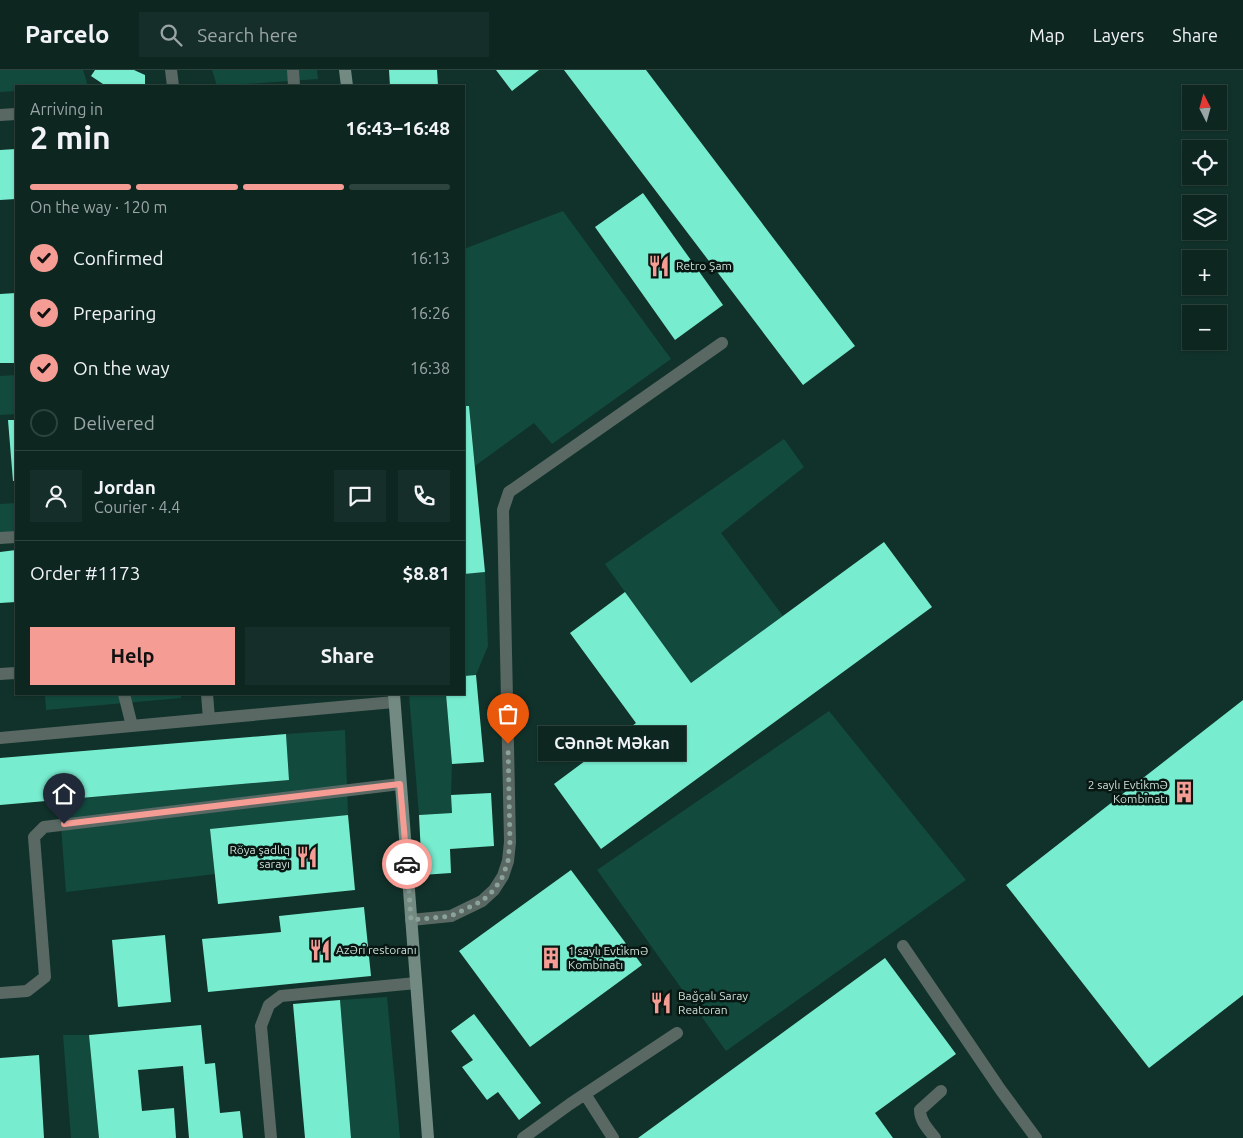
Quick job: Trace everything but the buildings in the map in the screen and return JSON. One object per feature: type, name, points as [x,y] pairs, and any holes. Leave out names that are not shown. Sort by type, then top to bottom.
[{"type":"main road","points":[[345,70],[346,85]]},
{"type":"main road","points":[[394,698],[428,1138]]},
{"type":"lane","points":[[171,70],[173,85]]},
{"type":"lane","points":[[293,70],[294,85]]},
{"type":"lane","points":[[0,116],[15,114]]},
{"type":"lane","points":[[411,920],[451,916],[482,901],[494,890],[503,876],[508,861],[510,832],[503,510],[509,492],[722,343]]},
{"type":"lane","points":[[0,538],[15,537]]},
{"type":"lane","points":[[0,674],[15,673]]},
{"type":"lane","points":[[124,695],[132,726]]},
{"type":"lane","points":[[207,695],[209,719]]},
{"type":"lane","points":[[0,738],[209,719],[346,700],[394,698]]},
{"type":"lane","points":[[0,992],[27,991],[44,977],[34,837],[44,827],[400,784]]},
{"type":"lane","points":[[903,946],[1000,1089],[1036,1138]]},
{"type":"lane","points":[[271,1138],[261,1026],[269,1005],[281,996],[416,983]]},
{"type":"lane","points":[[524,1138],[585,1094],[678,1033]]},
{"type":"lane","points":[[935,1138],[924,1124],[920,1116],[920,1110],[941,1091]]},
{"type":"lane","points":[[585,1094],[613,1138]]},
{"type":"green space","points":[[0,70],[83,70],[88,85],[15,85],[15,91],[0,92]]},
{"type":"green space","points":[[212,70],[317,70],[318,79],[231,85],[217,85]]},
{"type":"green space","points":[[563,211],[671,359],[552,444],[534,423],[475,466],[469,406],[465,406],[465,249]]},
{"type":"green space","points":[[15,375],[15,414],[0,415],[0,376]]},
{"type":"green space","points":[[784,439],[804,467],[721,533],[783,616],[691,683],[605,564]]},
{"type":"green space","points":[[15,503],[15,537],[0,538],[0,504]]},
{"type":"green space","points":[[485,572],[488,646],[476,675],[465,676],[465,574]]},
{"type":"green space","points":[[45,695],[181,695],[181,698],[46,710]]},
{"type":"green space","points":[[409,695],[446,695],[452,764],[452,813],[419,815]]},
{"type":"green space","points":[[829,711],[966,880],[726,1051],[597,870]]},
{"type":"green space","points":[[345,730],[348,815],[210,829],[215,874],[66,892],[59,800],[289,780],[286,734]]},
{"type":"green space","points":[[387,997],[400,1138],[351,1138],[340,1000]]},
{"type":"green space","points":[[63,1035],[89,1035],[99,1138],[71,1138]]},
{"type":"way so far","points":[[407,864],[411,920],[451,916],[482,901],[494,890],[503,876],[508,861],[510,842],[508,744]]},
{"type":"place","name":"Retro Şam","points":[[659,266]]},
{"type":"place","name":"Cənnət Məkan","points":[[508,744]]},
{"type":"place","name":"2 saylı Evtikmə Kombinatı","points":[[1184,792]]},
{"type":"place","name":"Röya şadlıq sarayı","points":[[307,857]]},
{"type":"place","name":"Azəri restoranı","points":[[320,950]]},
{"type":"place","name":"1 saylı Evtikmə Kombinatı","points":[[551,958]]},
{"type":"place","name":"Bağçalı Saray Reatoran","points":[[661,1003]]},
{"type":"route","points":[[64,824],[400,784],[407,864]]}]
